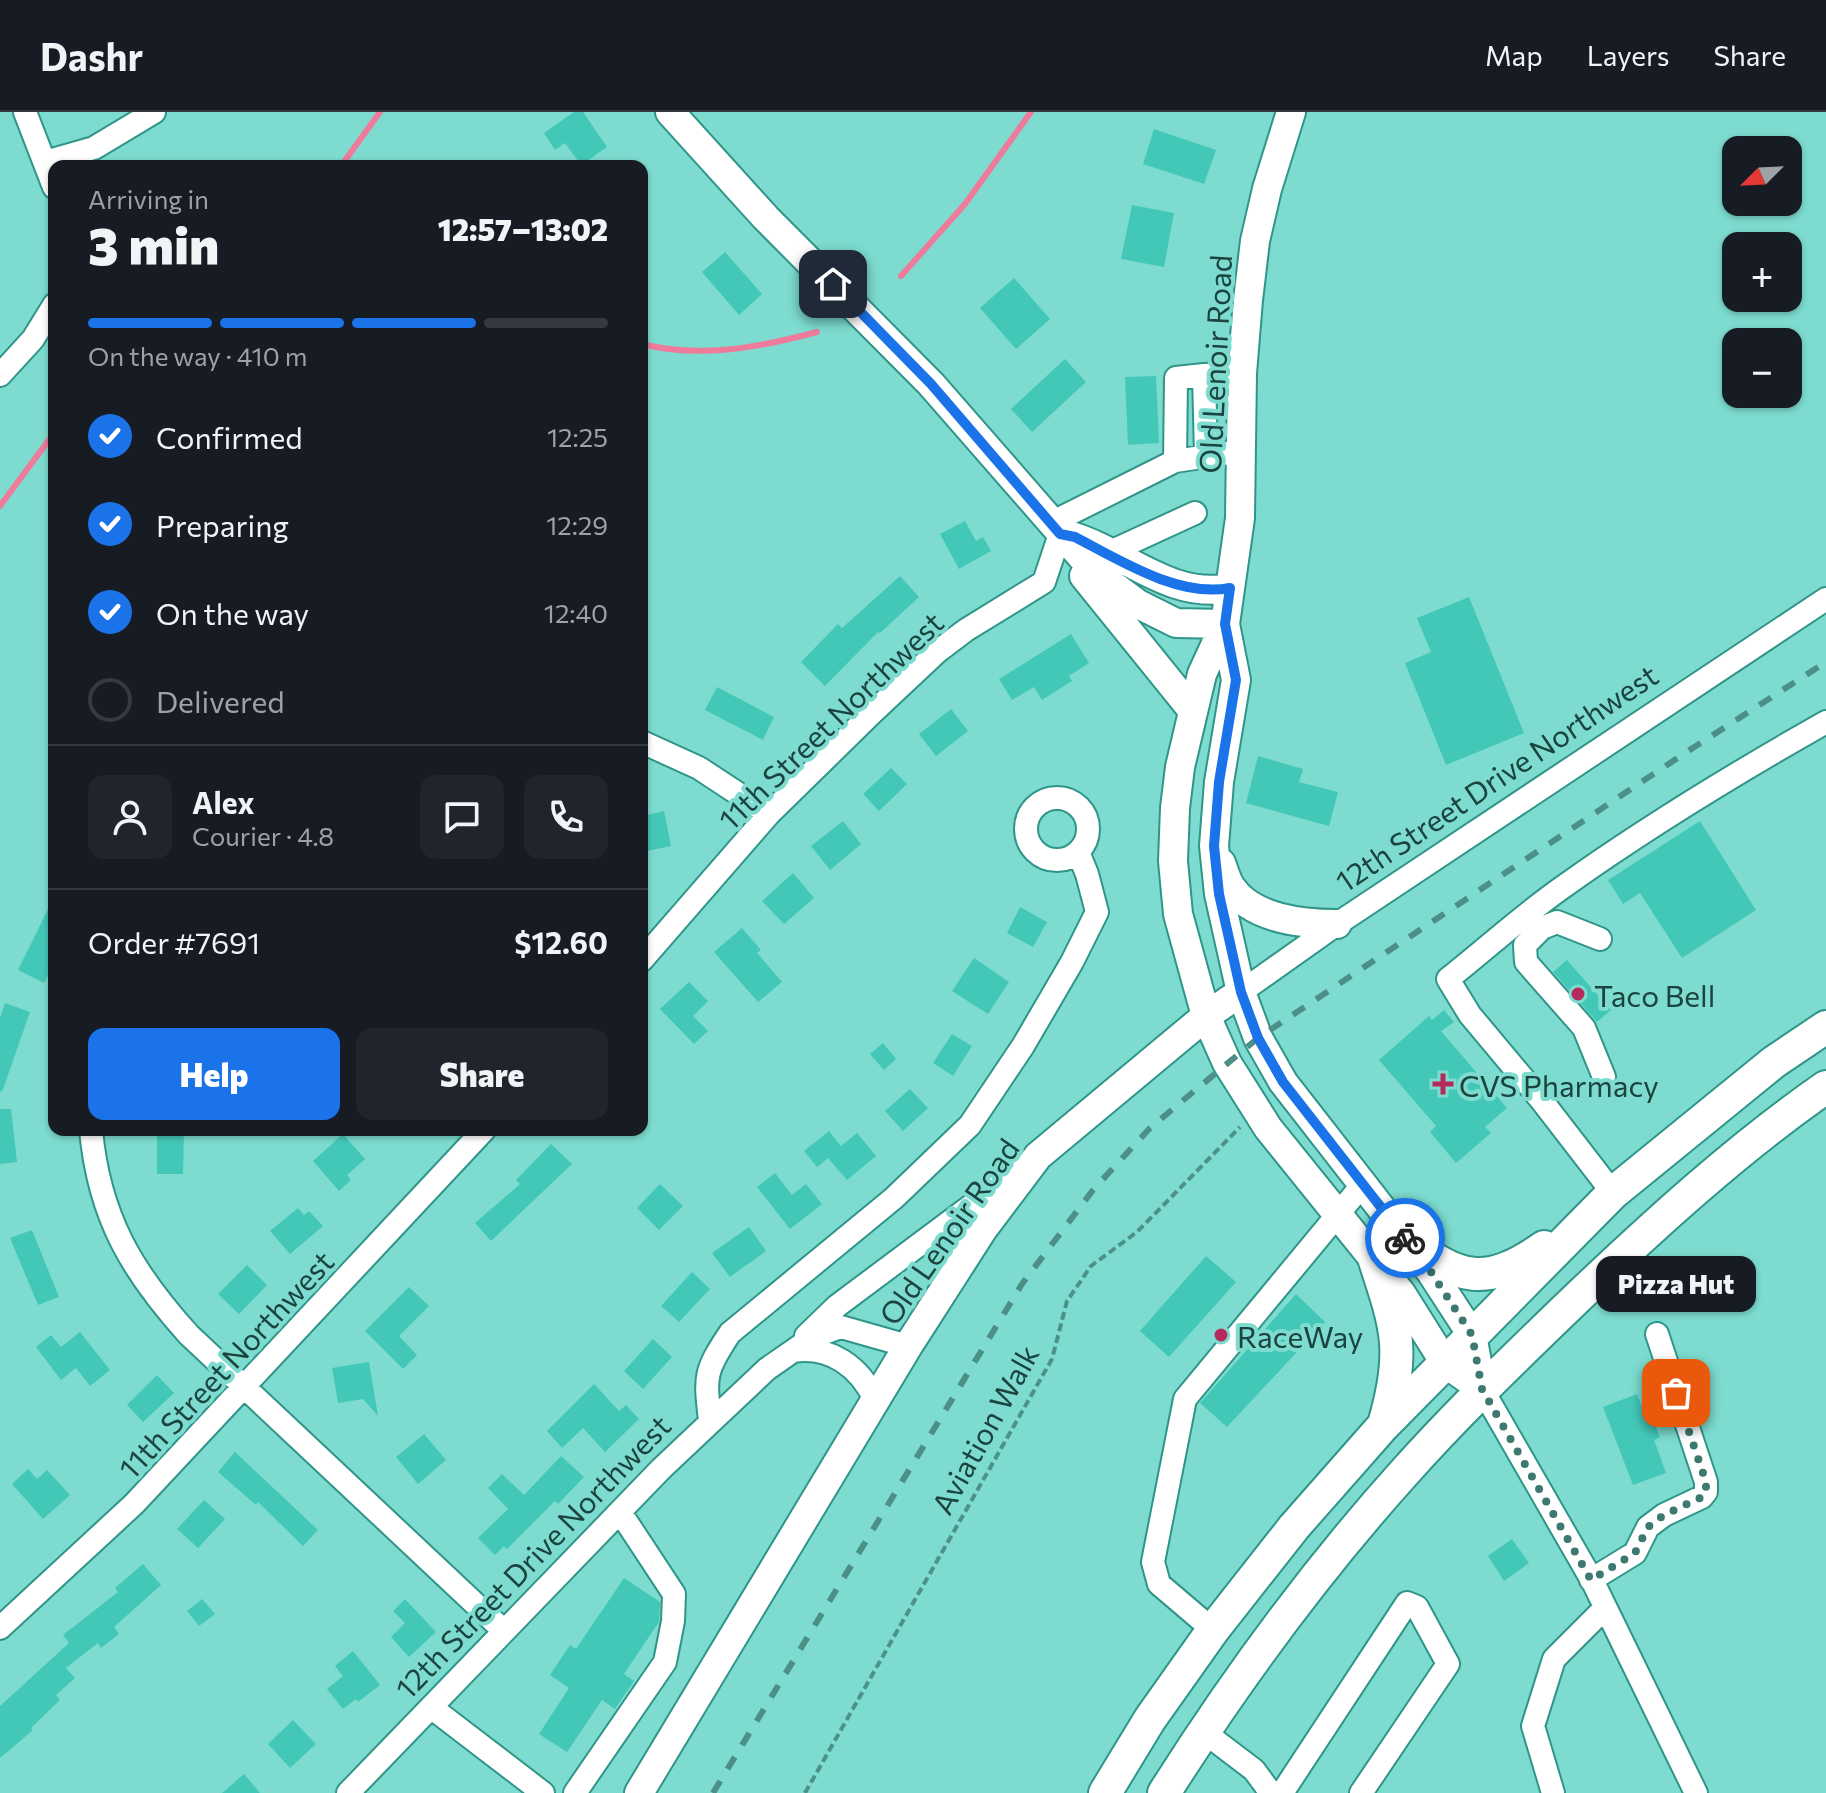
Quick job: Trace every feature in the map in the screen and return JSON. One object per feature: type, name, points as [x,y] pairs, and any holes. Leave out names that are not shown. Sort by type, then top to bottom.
[{"type":"highway","points":[[1406,1239],[1437,1263],[1464,1274],[1494,1274],[1523,1262],[1603,1203],[1774,1062],[1826,1027]]},
{"type":"highway","points":[[1164,1793],[1255,1657],[1327,1564],[1402,1475],[1482,1389],[1647,1232],[1826,1087]]},
{"type":"highway","points":[[1105,1793],[1150,1719],[1213,1630],[1294,1527],[1383,1426],[1603,1203]]},
{"type":"highway","points":[[1375,1261],[1398,1343],[1396,1382],[1383,1426]]},
{"type":"main road","points":[[670,112],[755,207],[924,376],[1096,573],[1138,604],[1176,623],[1225,624]]},
{"type":"main road","name":"Old Lenoir Road","points":[[639,1793],[875,1400],[983,1229],[1038,1156],[1206,1016],[1178,914],[1173,861],[1179,781],[1202,674],[1225,624],[1240,518],[1242,373],[1255,241],[1267,189],[1291,112]]},
{"type":"main road","points":[[1056,529],[1188,589],[1217,591],[1230,588]]},
{"type":"main road","points":[[1056,529],[1086,580],[1193,711]]},
{"type":"main road","name":"Old Lenoir Road","points":[[1225,624],[1236,680],[1219,782],[1214,846],[1219,894],[1241,992],[1258,1038],[1283,1082],[1431,1272],[1472,1335]]},
{"type":"main road","points":[[1214,846],[1231,888],[1250,905],[1289,920],[1337,924]]},
{"type":"main road","name":"12th Street Drive Northwest","points":[[1206,1016],[1241,992]]},
{"type":"main road","points":[[1206,1016],[1227,1063],[1268,1128],[1401,1293],[1445,1363],[1482,1389]]},
{"type":"main road","points":[[1472,1335],[1482,1389]]},
{"type":"street","points":[[25,112],[48,170]]},
{"type":"street","points":[[52,160],[94,148],[154,112]]},
{"type":"street","points":[[0,375],[33,339],[48,315]]},
{"type":"street","points":[[1175,461],[1176,378],[1242,373]]},
{"type":"street","points":[[1204,375],[1206,455]]},
{"type":"street","points":[[1056,529],[1175,461],[1242,451]]},
{"type":"street","points":[[1108,553],[1195,513]]},
{"type":"street","name":"11th Street Northwest","points":[[648,953],[769,814],[937,652],[966,630],[1044,582],[1056,529]]},
{"type":"street","name":"12th Street Drive Northwest","points":[[1241,992],[1337,924],[1826,599]]},
{"type":"street","points":[[1603,1203],[1542,1101],[1470,1015],[1448,979],[1559,889],[1609,855],[1742,770],[1826,722]]},
{"type":"street","points":[[648,745],[699,768],[769,814]]},
{"type":"street","points":[[710,1421],[705,1379],[714,1357],[730,1333],[928,1167],[970,1125],[1001,1081],[1072,962],[1097,912],[1078,852]]},
{"type":"street","points":[[1600,939],[1557,922],[1542,928],[1525,945],[1526,962],[1584,1028],[1604,1077]]},
{"type":"street","points":[[92,1136],[98,1179],[130,1260],[154,1296],[189,1335],[504,1631]]},
{"type":"street","name":"11th Street Northwest","points":[[0,1628],[134,1504],[478,1136]]},
{"type":"street","name":"12th Street Drive Northwest","points":[[348,1793],[710,1421],[837,1306],[1038,1156]]},
{"type":"street","points":[[1213,1630],[1159,1584],[1153,1562],[1185,1399],[1363,1184]]},
{"type":"street","points":[[776,1362],[827,1330],[841,1327],[908,1346]]},
{"type":"street","points":[[1591,1580],[1635,1553],[1648,1527],[1706,1492],[1706,1482],[1657,1334]]},
{"type":"street","points":[[776,1362],[793,1351],[811,1348],[829,1353],[855,1372],[875,1400]]},
{"type":"street","points":[[1482,1389],[1591,1580],[1696,1793]]},
{"type":"street","points":[[575,1793],[665,1662],[673,1621],[674,1594],[620,1512]]},
{"type":"street","points":[[1282,1793],[1407,1603],[1417,1607],[1448,1664],[1361,1793]]},
{"type":"street","points":[[1546,1788],[1533,1726],[1554,1659],[1605,1608]]},
{"type":"street","points":[[432,1708],[543,1793]]},
{"type":"street","points":[[1204,1732],[1254,1770],[1271,1793]]},
{"type":"path","name":"Aviation Walk","points":[[805,1793],[1052,1359],[1067,1301],[1091,1266],[1137,1232],[1245,1123]]},
{"type":"building","points":[[574,112],[583,112],[607,147],[588,160],[577,160],[565,143],[555,150],[544,133]]},
{"type":"building","points":[[1154,129],[1216,150],[1204,184],[1143,164]]},
{"type":"building","points":[[1132,205],[1174,213],[1164,267],[1121,259]]},
{"type":"building","points":[[725,252],[762,294],[739,315],[702,272]]},
{"type":"building","points":[[1014,278],[1050,319],[1016,349],[980,308]]},
{"type":"building","points":[[1065,359],[1086,382],[1032,432],[1011,409]]},
{"type":"building","points":[[1156,376],[1159,443],[1128,445],[1125,377]]},
{"type":"building","points":[[965,521],[976,541],[983,537],[991,551],[959,569],[940,534]]},
{"type":"building","points":[[900,576],[919,597],[878,632],[825,686],[801,662],[838,624],[842,628]]},
{"type":"building","points":[[1469,597],[1524,733],[1446,765],[1405,663],[1431,652],[1417,618]]},
{"type":"building","points":[[1071,634],[1089,663],[1069,676],[1072,681],[1042,700],[1034,687],[1012,700],[999,679]]},
{"type":"building","points":[[717,687],[774,717],[763,740],[705,710]]},
{"type":"building","points":[[951,709],[968,731],[936,756],[919,734]]},
{"type":"building","points":[[1258,756],[1303,769],[1299,782],[1338,792],[1329,826],[1246,803]]},
{"type":"building","points":[[891,768],[907,784],[879,811],[863,794]]},
{"type":"building","points":[[664,811],[671,846],[648,851],[648,815]]},
{"type":"building","points":[[843,821],[861,844],[830,870],[811,846]]},
{"type":"building","points":[[1700,821],[1756,910],[1682,958],[1640,893],[1623,904],[1608,880]]},
{"type":"building","points":[[793,873],[814,898],[784,924],[762,901]]},
{"type":"building","points":[[1020,907],[1047,922],[1033,947],[1007,933]]},
{"type":"building","points":[[48,909],[48,975],[44,983],[18,970]]},
{"type":"building","points":[[742,928],[761,950],[757,953],[782,982],[758,1002],[714,952]]},
{"type":"building","points":[[974,958],[1009,982],[988,1014],[952,991]]},
{"type":"building","name":"Taco Bell","points":[[1567,960],[1611,1010],[1597,1022],[1553,972]]},
{"type":"building","points":[[689,982],[708,1001],[693,1016],[708,1031],[694,1044],[660,1009]]},
{"type":"building","points":[[5,1003],[30,1012],[2,1092],[0,1018]]},
{"type":"building","name":"CVS Pharmacy","points":[[1444,1010],[1454,1022],[1441,1031],[1507,1108],[1485,1127],[1491,1133],[1456,1163],[1430,1132],[1436,1126],[1379,1060],[1429,1016],[1432,1020]]},
{"type":"building","points":[[952,1034],[972,1046],[953,1076],[933,1063]]},
{"type":"building","points":[[883,1043],[896,1059],[884,1070],[870,1054]]},
{"type":"building","points":[[910,1089],[928,1108],[903,1131],[885,1111]]},
{"type":"building","points":[[0,1109],[11,1109],[17,1162],[0,1164]]},
{"type":"building","points":[[829,1131],[841,1146],[857,1133],[876,1156],[847,1180],[828,1158],[817,1167],[804,1151]]},
{"type":"building","points":[[157,1136],[184,1136],[183,1174],[157,1174]]},
{"type":"building","points":[[341,1136],[345,1136],[365,1159],[347,1175],[351,1180],[339,1191],[313,1161]]},
{"type":"building","points":[[551,1144],[572,1164],[491,1241],[475,1223],[520,1184],[516,1180]]},
{"type":"building","points":[[775,1173],[792,1195],[806,1184],[822,1204],[790,1229],[757,1187]]},
{"type":"building","points":[[660,1184],[683,1206],[659,1230],[637,1208]]},
{"type":"building","points":[[298,1208],[304,1215],[309,1211],[323,1226],[290,1254],[270,1231]]},
{"type":"building","points":[[749,1227],[766,1251],[730,1277],[712,1253]]},
{"type":"building","points":[[32,1230],[59,1297],[38,1305],[10,1238]]},
{"type":"building","points":[[1206,1256],[1236,1282],[1169,1357],[1140,1331]]},
{"type":"building","points":[[247,1265],[267,1285],[239,1314],[218,1294]]},
{"type":"building","points":[[692,1272],[710,1289],[679,1322],[661,1306]]},
{"type":"building","points":[[409,1287],[429,1306],[399,1336],[417,1355],[403,1369],[365,1331]]},
{"type":"building","points":[[1296,1294],[1325,1322],[1227,1427],[1200,1403]]},
{"type":"building","points":[[80,1332],[110,1370],[90,1386],[76,1368],[61,1380],[36,1347],[51,1335],[61,1347]]},
{"type":"building","points":[[653,1339],[672,1357],[643,1389],[624,1371]]},
{"type":"building","points":[[369,1362],[378,1416],[363,1399],[338,1403],[332,1368]]},
{"type":"building","points":[[157,1375],[174,1393],[143,1422],[127,1405]]},
{"type":"building","points":[[594,1384],[619,1411],[626,1405],[639,1419],[605,1452],[583,1428],[562,1448],[547,1431]]},
{"type":"building","points":[[1637,1394],[1646,1417],[1651,1415],[1660,1437],[1654,1440],[1666,1473],[1633,1485],[1603,1407]]},
{"type":"building","points":[[424,1434],[446,1460],[418,1484],[396,1457]]},
{"type":"building","points":[[235,1452],[318,1530],[303,1546],[258,1502],[256,1505],[218,1472]]},
{"type":"building","points":[[561,1456],[584,1477],[507,1549],[504,1546],[495,1555],[478,1538],[508,1509],[488,1488],[502,1474],[524,1495]]},
{"type":"building","points":[[28,1469],[37,1479],[47,1470],[70,1495],[43,1519],[12,1484]]},
{"type":"building","points":[[204,1500],[225,1519],[198,1548],[177,1529]]},
{"type":"building","points":[[1512,1539],[1529,1563],[1504,1581],[1488,1556]]},
{"type":"building","points":[[143,1564],[161,1585],[114,1627],[119,1634],[101,1648],[98,1643],[66,1668],[75,1678],[56,1695],[60,1700],[31,1728],[33,1730],[0,1758],[0,1706],[69,1643],[63,1635],[118,1592],[115,1588]]},
{"type":"building","points":[[624,1578],[660,1602],[659,1622],[624,1674],[634,1681],[615,1709],[602,1700],[567,1752],[539,1734],[569,1688],[550,1675],[570,1645],[576,1649]]},
{"type":"building","points":[[202,1599],[215,1614],[199,1626],[187,1611]]},
{"type":"building","points":[[405,1599],[436,1632],[409,1657],[391,1637],[405,1623],[393,1611]]},
{"type":"building","points":[[353,1651],[380,1685],[343,1709],[327,1689],[343,1676],[335,1666]]},
{"type":"building","points":[[293,1720],[316,1744],[290,1768],[268,1744]]},
{"type":"building","points":[[244,1774],[260,1793],[222,1793]]},
{"type":"waterway","points":[[345,160],[380,112]]},
{"type":"waterway","points":[[901,276],[965,204],[1031,112]]},
{"type":"waterway","points":[[648,345],[708,351],[774,342],[817,332]]},
{"type":"waterway","points":[[0,506],[48,441]]},
{"type":"railway","points":[[713,1793],[1022,1284],[1093,1190],[1150,1128],[1258,1038],[1826,662]]},
{"type":"way so far","points":[[1405,1238],[1472,1335],[1482,1389],[1591,1580],[1635,1553],[1648,1527],[1706,1492],[1706,1482],[1676,1393]]},
{"type":"place","name":"Taco Bell","points":[[1578,994]]},
{"type":"place","name":"CVS Pharmacy","points":[[1443,1084]]},
{"type":"place","name":"RaceWay","points":[[1221,1335]]},
{"type":"place","name":"Pizza Hut","points":[[1676,1393]]},
{"type":"route","points":[[833,284],[931,384],[1060,534],[1075,537],[1188,589],[1217,591],[1230,588],[1225,624],[1236,680],[1219,782],[1214,846],[1219,894],[1241,992],[1258,1038],[1283,1082],[1405,1238]]}]
